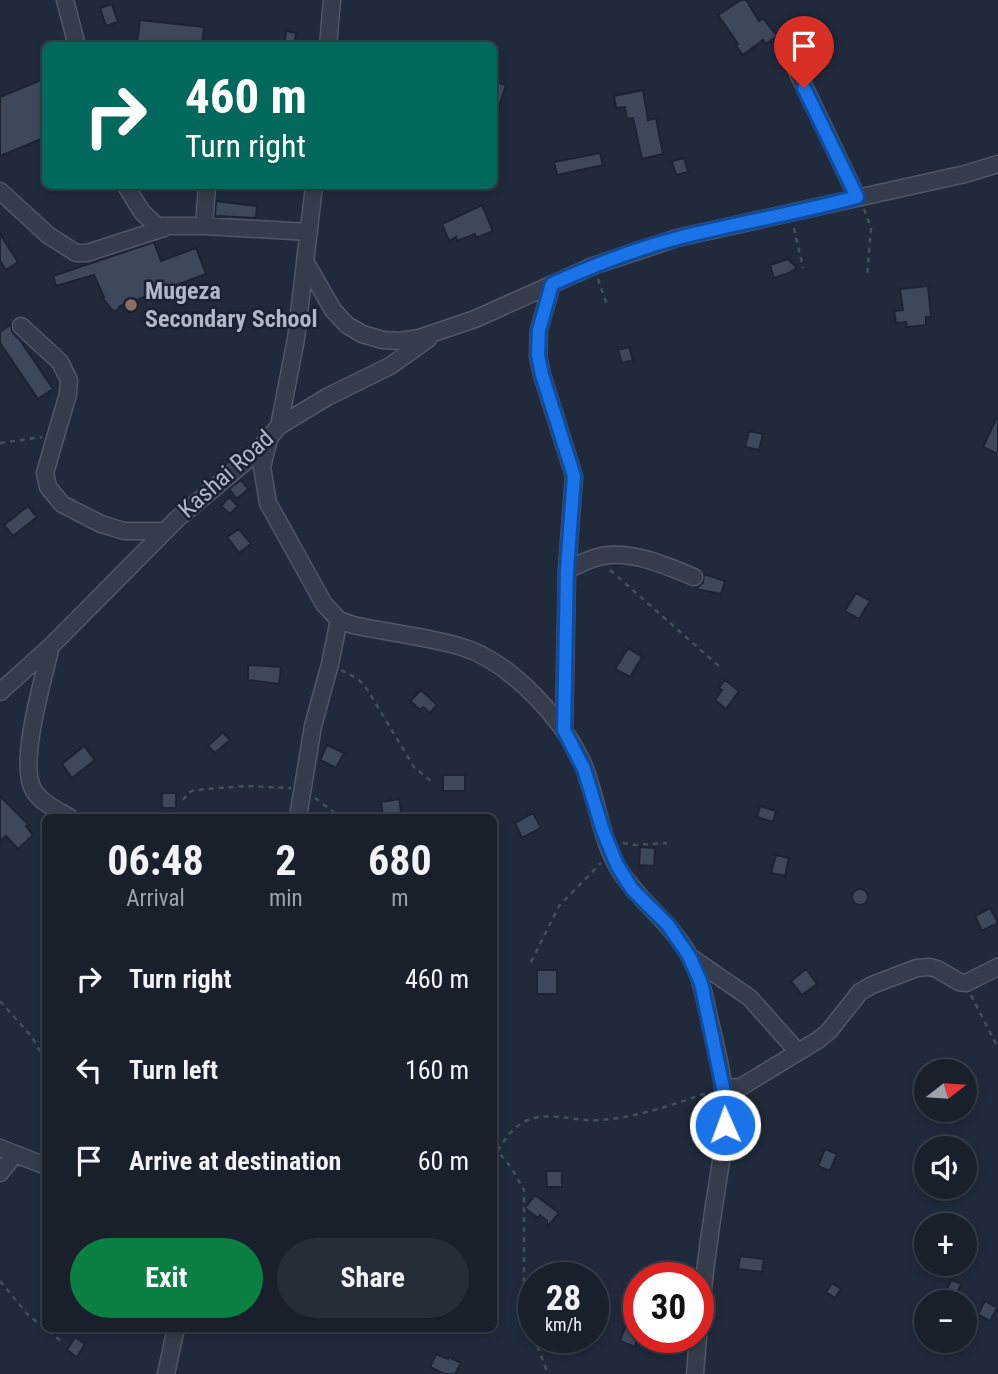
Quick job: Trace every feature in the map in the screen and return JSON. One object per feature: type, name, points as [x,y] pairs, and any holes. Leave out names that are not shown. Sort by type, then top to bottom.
[{"type":"street","points":[[65,0],[76,42]]},
{"type":"street","points":[[328,42],[332,0]]},
{"type":"street","points":[[786,48],[857,197]]},
{"type":"street","points":[[305,261],[333,310],[347,325],[362,334],[400,341],[475,319],[593,266],[677,239],[996,168]]},
{"type":"street","points":[[128,189],[142,212],[157,226],[164,228]]},
{"type":"street","points":[[204,226],[207,189]]},
{"type":"street","name":"Kashai Road","points":[[0,692],[51,646],[164,531],[269,439],[279,426],[296,339],[314,189]]},
{"type":"street","points":[[0,191],[48,235],[76,253],[87,253],[164,228],[204,226],[309,232]]},
{"type":"street","points":[[552,284],[539,330],[538,355],[574,476],[567,570],[564,730]]},
{"type":"street","points":[[21,326],[60,362],[69,380],[68,394],[45,473],[48,487],[62,503],[101,524],[124,531],[164,531]]},
{"type":"street","points":[[279,426],[327,397],[390,366],[437,332]]},
{"type":"street","points":[[269,439],[261,467],[268,503],[317,592],[339,620],[464,647],[490,660],[517,680],[564,730],[584,769],[609,846],[632,889],[668,925],[689,956],[701,983],[723,1088],[725,1125],[706,1262]]},
{"type":"street","points":[[567,570],[608,555],[628,556],[658,563],[694,577]]},
{"type":"street","points":[[299,814],[313,726],[339,620]]},
{"type":"street","points":[[51,646],[37,705],[28,775],[33,790],[45,802],[64,814]]},
{"type":"street","points":[[689,956],[750,998],[797,1051]]},
{"type":"street","points":[[723,1088],[741,1087],[829,1031],[860,992],[872,985],[917,968],[929,967],[966,983],[998,967]]},
{"type":"street","points":[[0,1173],[7,1151],[42,1164]]},
{"type":"street","points":[[166,1374],[175,1332]]},
{"type":"street","points":[[695,1374],[697,1353]]},
{"type":"path","points":[[857,197],[867,214],[871,228],[867,277]]},
{"type":"path","points":[[790,214],[803,268]]},
{"type":"path","points":[[593,266],[607,305]]},
{"type":"path","points":[[0,443],[55,435]]},
{"type":"path","points":[[596,558],[720,667]]},
{"type":"path","points":[[330,664],[358,679],[367,689],[414,767],[432,782]]},
{"type":"path","points":[[183,800],[194,790],[245,786],[303,789],[336,814]]},
{"type":"path","points":[[531,962],[559,906],[609,846],[667,843]]},
{"type":"path","points":[[966,983],[998,1048]]},
{"type":"path","points":[[0,1001],[32,1037],[42,1055]]},
{"type":"path","points":[[524,1262],[524,1190],[512,1167],[498,1151],[504,1139],[516,1126],[540,1117],[596,1121],[621,1118],[723,1088]]},
{"type":"path","points":[[0,1281],[28,1315],[42,1326]]},
{"type":"path","points":[[50,1332],[61,1341]]},
{"type":"path","points":[[540,1353],[548,1374]]},
{"type":"building","points":[[741,0],[746,0],[759,21],[763,18],[777,36],[766,44],[763,40],[743,55],[718,15]]},
{"type":"building","points":[[112,4],[118,22],[106,26],[100,8]]},
{"type":"building","points":[[140,20],[204,27],[202,42],[137,42]]},
{"type":"building","points":[[286,31],[296,33],[295,42],[285,42]]},
{"type":"building","points":[[42,80],[42,139],[0,156],[0,97]]},
{"type":"building","points":[[497,82],[506,85],[497,113]]},
{"type":"building","points":[[643,90],[648,120],[656,118],[663,154],[642,159],[633,118],[627,119],[625,107],[616,108],[614,96]]},
{"type":"building","points":[[600,153],[603,165],[557,175],[554,162]]},
{"type":"building","points":[[684,158],[688,172],[676,175],[672,161]]},
{"type":"building","points":[[216,201],[257,206],[256,218],[215,216]]},
{"type":"building","points":[[482,205],[493,231],[476,238],[475,234],[449,241],[442,224]]},
{"type":"building","points":[[0,234],[18,262],[6,270],[0,261]]},
{"type":"building","points":[[154,242],[161,261],[196,248],[206,274],[120,306],[117,311],[112,310],[102,297],[94,275],[56,286],[53,276]]},
{"type":"building","points":[[788,259],[797,268],[774,278],[770,265]]},
{"type":"building","points":[[928,286],[931,317],[926,317],[926,325],[907,327],[906,322],[896,323],[894,311],[903,310],[900,289]]},
{"type":"building","points":[[10,325],[53,389],[38,399],[0,343],[0,332]]},
{"type":"building","points":[[629,347],[633,360],[622,363],[618,350]]},
{"type":"building","points":[[998,415],[998,454],[983,447]]},
{"type":"building","points":[[749,431],[763,434],[759,450],[745,447]]},
{"type":"building","points":[[241,480],[248,489],[237,499],[229,489]]},
{"type":"building","points":[[229,497],[238,506],[230,514],[221,506]]},
{"type":"building","points":[[28,506],[37,517],[13,536],[4,525]]},
{"type":"building","points":[[239,529],[251,544],[239,553],[227,537]]},
{"type":"building","points":[[704,574],[725,581],[721,594],[696,589],[703,582]]},
{"type":"building","points":[[856,593],[870,601],[859,619],[845,611]]},
{"type":"building","points":[[628,648],[642,657],[630,677],[615,669]]},
{"type":"building","points":[[248,665],[281,667],[279,684],[248,680]]},
{"type":"building","points":[[725,680],[739,691],[726,709],[715,700]]},
{"type":"building","points":[[421,690],[437,705],[430,713],[423,707],[420,710],[410,701]]},
{"type":"building","points":[[223,732],[230,740],[215,753],[208,746]]},
{"type":"building","points":[[327,745],[344,753],[336,768],[320,760]]},
{"type":"building","points":[[84,746],[95,760],[72,778],[62,764]]},
{"type":"building","points":[[443,775],[465,775],[465,791],[443,791]]},
{"type":"building","points":[[162,793],[176,793],[176,808],[162,808]]},
{"type":"building","points":[[0,796],[28,824],[26,826],[33,835],[18,849],[6,836],[0,841]]},
{"type":"building","points":[[399,799],[402,814],[383,814],[381,802]]},
{"type":"building","points":[[760,806],[776,811],[773,822],[757,817]]},
{"type":"building","points":[[533,813],[541,828],[522,838],[515,823]]},
{"type":"building","points":[[640,847],[655,848],[654,866],[639,865]]},
{"type":"building","points":[[776,855],[789,858],[785,876],[771,873]]},
{"type":"building","points":[[860,889],[866,891],[866,903],[860,905],[854,903],[852,897],[854,891]]},
{"type":"building","points":[[990,908],[998,923],[982,931],[975,916]]},
{"type":"building","points":[[806,969],[817,984],[802,995],[791,981]]},
{"type":"building","points":[[537,970],[557,970],[557,994],[537,994]]},
{"type":"building","points":[[825,1149],[837,1154],[830,1171],[818,1166]]},
{"type":"building","points":[[546,1171],[562,1171],[562,1187],[547,1187]]},
{"type":"building","points":[[535,1195],[559,1213],[547,1227],[547,1221],[525,1208]]},
{"type":"building","points":[[740,1256],[764,1259],[762,1272],[738,1269]]},
{"type":"building","points":[[951,1280],[961,1284],[958,1290],[947,1290]]},
{"type":"building","points":[[832,1283],[841,1289],[835,1298],[826,1292]]},
{"type":"building","points":[[985,1301],[997,1308],[990,1321],[978,1314]]},
{"type":"building","points":[[75,1337],[85,1344],[77,1357],[67,1350]]},
{"type":"building","points":[[436,1354],[461,1363],[455,1374],[444,1374],[430,1367]]},
{"type":"place","name":"Mugeza Secondary School","points":[[131,305]]},
{"type":"route","points":[[725,1125],[723,1088],[701,983],[689,956],[668,925],[632,889],[617,865],[603,831],[593,791],[576,749],[564,730],[567,570],[574,476],[542,375],[538,355],[539,330],[552,284],[593,266],[677,239],[857,197],[804,88]]}]
